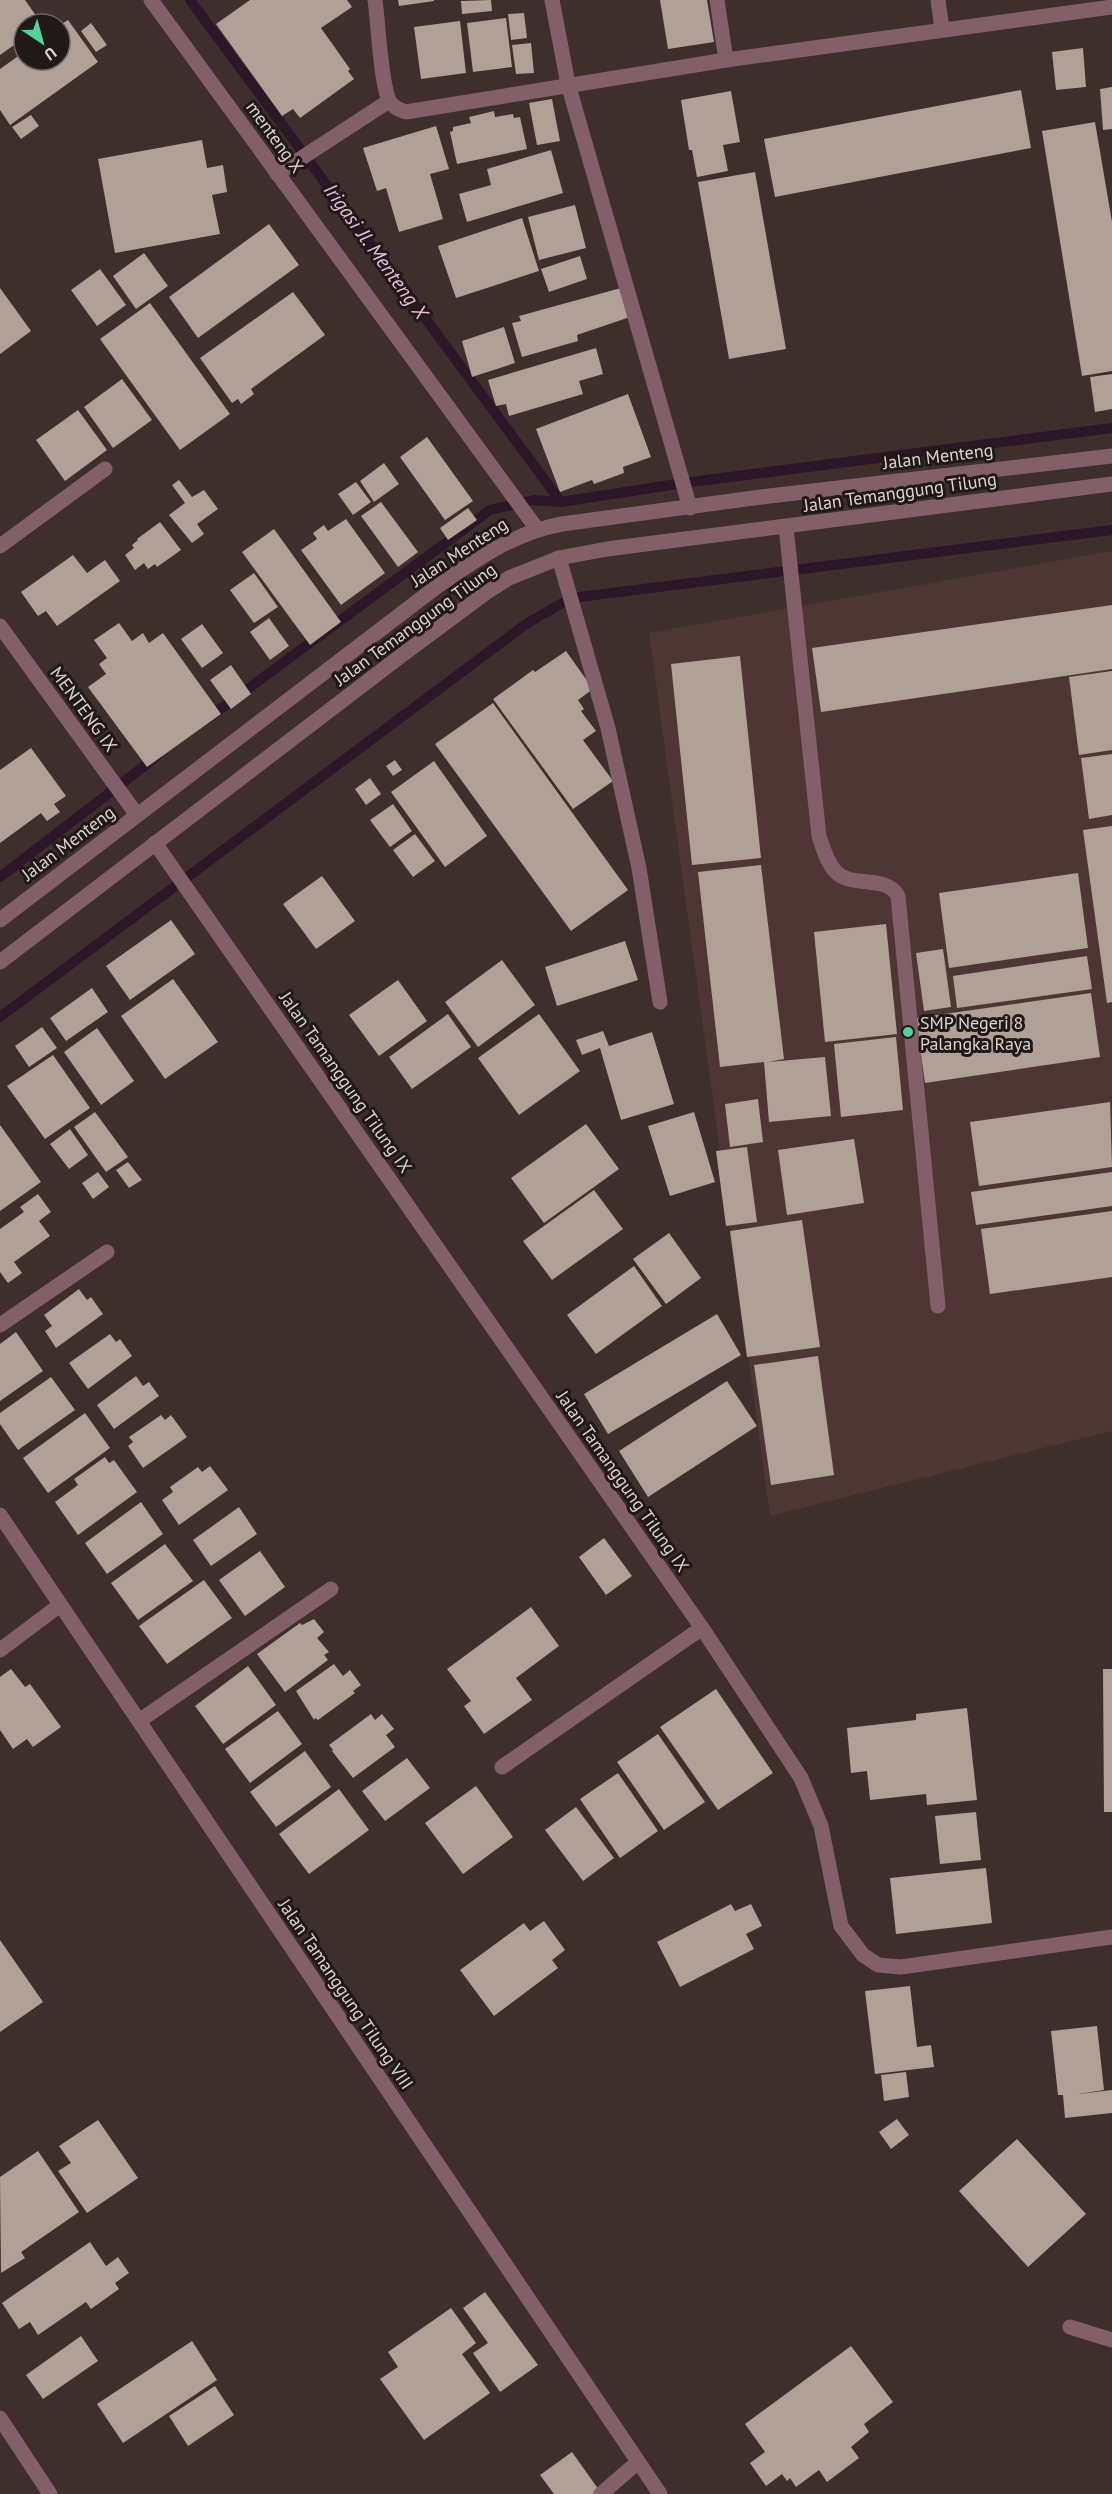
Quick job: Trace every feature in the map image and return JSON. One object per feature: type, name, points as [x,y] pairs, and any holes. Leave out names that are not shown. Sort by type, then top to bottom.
[{"type":"street","name":"menteng X","points":[[151,0],[537,529]]},
{"type":"street","points":[[375,0],[389,101],[394,107],[406,112],[726,60],[1112,7]]},
{"type":"street","points":[[552,0],[568,84],[690,508]]},
{"type":"street","points":[[717,0],[726,60]]},
{"type":"street","points":[[938,0],[942,29]]},
{"type":"street","points":[[277,174],[389,101]]},
{"type":"street","name":"Jalan Menteng","points":[[0,920],[435,588],[498,547],[537,529],[797,493],[1112,456]]},
{"type":"street","points":[[0,546],[105,469]]},
{"type":"street","name":"Jalan Temanggung Tilung","points":[[0,962],[402,655],[509,578],[559,558],[671,540],[1112,484]]},
{"type":"street","points":[[786,527],[819,836],[837,873],[854,881],[887,886],[898,896],[938,1306]]},
{"type":"street","points":[[559,558],[608,728],[639,868],[660,1002]]},
{"type":"street","name":"MENTENG IX","points":[[0,626],[136,815]]},
{"type":"street","name":"Jalan Tamanggung Tilung IX","points":[[156,843],[702,1628],[807,1789],[821,1826],[841,1926],[863,1955],[878,1965],[901,1967],[1112,1937]]},
{"type":"street","points":[[0,1325],[107,1252]]},
{"type":"street","name":"Jalan Tamanggung Tilung VIII","points":[[0,1515],[660,2494]]},
{"type":"street","points":[[139,1721],[331,1589]]},
{"type":"street","points":[[0,1650],[60,1605]]},
{"type":"street","points":[[502,1767],[702,1628]]},
{"type":"street","points":[[1070,2327],[1112,2340]]},
{"type":"street","points":[[0,2418],[50,2494]]},
{"type":"street","points":[[601,2494],[638,2462]]},
{"type":"shaded area","name":"SMP Negeri 8 Palangka Raya","points":[[1112,551],[1112,1431],[770,1516],[649,633]]},
{"type":"building","points":[[0,0],[25,0],[34,12],[12,12],[12,46],[0,55]]},
{"type":"building","points":[[250,0],[347,0],[352,7],[321,28],[350,69],[348,71],[354,79],[300,118],[293,109],[282,116],[216,24]]},
{"type":"building","points":[[398,0],[434,0],[434,1],[399,6]]},
{"type":"building","points":[[491,0],[492,11],[462,14],[461,1]]},
{"type":"building","points":[[660,0],[707,0],[714,42],[668,49]]},
{"type":"building","points":[[524,13],[527,38],[511,40],[508,14]]},
{"type":"building","points":[[506,18],[512,67],[473,72],[467,23]]},
{"type":"building","points":[[460,21],[466,73],[421,79],[414,27]]},
{"type":"building","points":[[91,23],[107,45],[96,52],[81,31]]},
{"type":"building","points":[[72,26],[98,62],[10,125],[0,110],[0,69],[12,60],[12,72],[72,72]]},
{"type":"building","points":[[531,43],[534,73],[516,74],[512,45]]},
{"type":"building","points":[[1083,48],[1086,87],[1056,90],[1052,52]]},
{"type":"building","points":[[1112,87],[1112,129],[1103,130],[1100,89]]},
{"type":"building","points":[[1021,90],[1031,148],[775,197],[764,139]]},
{"type":"building","points":[[731,91],[740,142],[723,145],[728,171],[697,177],[692,150],[689,150],[681,100]]},
{"type":"building","points":[[552,99],[560,141],[537,145],[529,103]]},
{"type":"building","points":[[494,111],[495,117],[513,114],[514,118],[520,117],[527,149],[457,164],[450,132],[453,131],[453,127],[471,123],[469,117]]},
{"type":"building","points":[[31,115],[39,126],[21,139],[12,127]]},
{"type":"building","points":[[1095,122],[1112,222],[1112,371],[1082,376],[1042,131]]},
{"type":"building","points":[[436,126],[449,169],[430,174],[443,219],[399,232],[386,188],[377,191],[363,148]]},
{"type":"building","points":[[202,140],[207,168],[223,165],[227,192],[212,195],[220,234],[115,253],[98,159]]},
{"type":"building","points":[[551,150],[563,193],[467,222],[459,194],[491,185],[487,169]]},
{"type":"building","points":[[755,172],[786,349],[729,359],[698,182]]},
{"type":"building","points":[[575,205],[586,248],[539,260],[528,217]]},
{"type":"building","points":[[522,218],[539,271],[456,298],[438,246]]},
{"type":"building","points":[[269,224],[299,265],[198,338],[169,297]]},
{"type":"building","points":[[144,253],[168,286],[136,309],[113,276]]},
{"type":"building","points":[[580,256],[587,279],[549,292],[541,269]]},
{"type":"building","points":[[100,269],[126,305],[97,326],[71,290]]},
{"type":"building","points":[[0,288],[31,331],[0,354]]},
{"type":"building","points":[[621,288],[630,317],[577,335],[578,341],[522,357],[512,323],[521,321],[519,316]]},
{"type":"building","points":[[293,292],[325,335],[251,389],[254,394],[241,404],[238,399],[232,403],[200,358]]},
{"type":"building","points":[[150,303],[230,414],[180,450],[100,339]]},
{"type":"building","points":[[504,327],[515,363],[472,377],[462,341]]},
{"type":"building","points":[[596,348],[603,374],[579,381],[583,394],[509,416],[506,404],[496,406],[488,380]]},
{"type":"building","points":[[1112,374],[1112,409],[1095,412],[1090,377]]},
{"type":"building","points":[[122,379],[152,420],[113,448],[84,407]]},
{"type":"building","points":[[628,394],[651,457],[623,467],[624,473],[594,484],[592,480],[560,492],[536,429]]},
{"type":"building","points":[[78,410],[107,450],[65,481],[36,440]]},
{"type":"building","points":[[427,437],[473,501],[445,520],[400,457]]},
{"type":"building","points":[[384,463],[399,484],[374,502],[360,481]]},
{"type":"building","points":[[179,480],[192,497],[204,490],[218,509],[197,524],[204,534],[192,543],[169,515],[185,503],[172,485]]},
{"type":"building","points":[[356,482],[371,502],[353,515],[338,494]]},
{"type":"building","points":[[381,502],[418,552],[398,567],[361,516]]},
{"type":"building","points":[[468,508],[477,520],[448,540],[440,528]]},
{"type":"building","points":[[346,519],[385,573],[341,605],[301,550],[317,539],[313,533],[324,525],[328,531]]},
{"type":"building","points":[[160,522],[181,550],[157,567],[155,564],[148,569],[144,563],[135,570],[125,555],[134,548],[132,545],[137,539]]},
{"type":"building","points":[[274,529],[341,622],[310,645],[242,552]]},
{"type":"building","points":[[73,555],[87,573],[105,560],[120,581],[57,626],[46,611],[38,616],[21,592]]},
{"type":"building","points":[[254,573],[278,607],[254,623],[230,590]]},
{"type":"building","points":[[1112,605],[1112,669],[821,712],[812,648]]},
{"type":"building","points":[[269,618],[289,646],[270,660],[250,632]]},
{"type":"building","points":[[119,623],[132,641],[143,633],[149,643],[163,633],[221,714],[147,767],[88,687],[106,674],[99,664],[107,658],[94,640]]},
{"type":"building","points":[[202,624],[223,653],[202,668],[181,639]]},
{"type":"building","points":[[566,651],[593,689],[578,700],[584,709],[581,711],[596,731],[583,740],[613,781],[573,809],[493,699],[533,670],[535,672]]},
{"type":"building","points":[[740,656],[761,858],[692,865],[671,664]]},
{"type":"building","points":[[231,665],[251,694],[231,709],[210,680]]},
{"type":"building","points":[[1112,671],[1112,750],[1079,755],[1069,677]]},
{"type":"building","points":[[493,703],[628,890],[571,931],[435,744]]},
{"type":"building","points":[[31,748],[66,796],[54,804],[60,812],[47,821],[41,813],[0,843],[0,770]]},
{"type":"building","points":[[1112,754],[1112,815],[1089,819],[1081,758]]},
{"type":"building","points":[[395,760],[402,770],[393,776],[386,766]]},
{"type":"building","points":[[434,761],[487,836],[445,867],[391,792]]},
{"type":"building","points":[[370,778],[381,794],[366,805],[355,789]]},
{"type":"building","points":[[393,804],[412,831],[390,847],[370,820]]},
{"type":"building","points":[[1112,826],[1112,1002],[1107,1003],[1083,830]]},
{"type":"building","points":[[415,834],[435,861],[413,877],[393,850]]},
{"type":"building","points":[[761,865],[784,1059],[768,1062],[825,1057],[831,1116],[769,1122],[764,1062],[720,1067],[698,872]]},
{"type":"building","points":[[1078,873],[1088,948],[949,968],[939,893]]},
{"type":"building","points":[[322,876],[355,921],[316,949],[283,904]]},
{"type":"building","points":[[171,920],[195,954],[130,1000],[106,966]]},
{"type":"building","points":[[886,924],[897,1034],[825,1042],[814,932]]},
{"type":"building","points":[[625,941],[638,980],[557,1006],[545,967]]},
{"type":"building","points":[[943,949],[951,1007],[924,1011],[916,953]]},
{"type":"building","points":[[1087,956],[1092,989],[957,1008],[953,976]]},
{"type":"building","points":[[502,960],[535,1005],[478,1047],[445,1002]]},
{"type":"building","points":[[173,979],[218,1042],[165,1079],[121,1016]]},
{"type":"building","points":[[398,980],[427,1021],[379,1056],[349,1015]]},
{"type":"building","points":[[92,988],[108,1012],[66,1041],[50,1018]]},
{"type":"building","points":[[1091,993],[1100,1057],[925,1083],[916,1018]]},
{"type":"building","points":[[448,1014],[471,1047],[412,1089],[389,1057]]},
{"type":"building","points":[[539,1014],[580,1071],[519,1115],[478,1058]]},
{"type":"building","points":[[42,1027],[57,1048],[29,1067],[15,1046]]},
{"type":"building","points":[[97,1028],[134,1081],[101,1105],[64,1052]]},
{"type":"building","points":[[603,1031],[609,1046],[652,1032],[674,1104],[621,1120],[600,1048],[582,1055],[576,1040]]},
{"type":"building","points":[[896,1037],[903,1110],[841,1117],[834,1044]]},
{"type":"building","points":[[53,1055],[90,1108],[45,1139],[7,1086]]},
{"type":"building","points":[[758,1099],[763,1142],[730,1147],[725,1104]]},
{"type":"building","points":[[1110,1102],[1112,1167],[979,1186],[970,1122]]},
{"type":"building","points":[[95,1112],[128,1157],[106,1172],[74,1127]]},
{"type":"building","points":[[694,1112],[715,1182],[670,1196],[648,1126]]},
{"type":"building","points":[[586,1124],[619,1169],[544,1223],[511,1178]]},
{"type":"building","points":[[0,1125],[41,1182],[0,1211]]},
{"type":"building","points":[[70,1129],[88,1155],[69,1169],[50,1144]]},
{"type":"building","points":[[854,1139],[864,1203],[787,1215],[778,1150]]},
{"type":"building","points":[[747,1147],[757,1222],[726,1226],[716,1151]]},
{"type":"building","points":[[128,1162],[142,1180],[129,1188],[116,1170]]},
{"type":"building","points":[[98,1172],[109,1187],[93,1199],[82,1183]]},
{"type":"building","points":[[1112,1172],[1112,1206],[976,1225],[971,1192]]},
{"type":"building","points":[[594,1190],[623,1229],[552,1280],[523,1241]]},
{"type":"building","points":[[38,1194],[51,1212],[39,1221],[50,1236],[14,1262],[22,1273],[8,1283],[0,1272],[0,1229],[24,1212],[20,1207]]},
{"type":"building","points":[[1112,1211],[1112,1277],[990,1294],[981,1229]]},
{"type":"building","points":[[802,1220],[820,1347],[747,1357],[730,1231]]},
{"type":"building","points":[[669,1233],[701,1278],[666,1304],[633,1259]]},
{"type":"building","points":[[634,1266],[662,1306],[596,1354],[567,1315]]},
{"type":"building","points":[[79,1289],[87,1300],[91,1297],[103,1314],[56,1348],[45,1331],[52,1326],[44,1315]]},
{"type":"building","points":[[717,1314],[741,1355],[608,1434],[584,1394]]},
{"type":"building","points":[[16,1332],[43,1371],[0,1401],[0,1344]]},
{"type":"building","points":[[110,1334],[116,1342],[120,1339],[132,1356],[88,1389],[69,1363]]},
{"type":"building","points":[[818,1356],[834,1475],[771,1485],[754,1365]]},
{"type":"building","points":[[136,1376],[143,1386],[149,1382],[159,1396],[114,1429],[97,1405]]},
{"type":"building","points":[[51,1377],[75,1410],[18,1450],[0,1424],[0,1413]]},
{"type":"building","points":[[727,1381],[757,1426],[648,1497],[619,1451]]},
{"type":"building","points":[[85,1413],[110,1448],[48,1493],[23,1458]]},
{"type":"building","points":[[161,1415],[165,1420],[171,1415],[187,1437],[143,1468],[128,1446],[133,1442],[129,1437]]},
{"type":"building","points":[[105,1457],[109,1463],[114,1460],[137,1492],[78,1535],[55,1502],[78,1485],[74,1479]]},
{"type":"building","points":[[210,1466],[228,1490],[179,1525],[162,1500],[173,1492],[170,1487],[198,1467],[202,1472]]},
{"type":"building","points":[[141,1502],[163,1534],[107,1574],[85,1543]]},
{"type":"building","points":[[239,1507],[257,1534],[211,1566],[193,1540]]},
{"type":"building","points":[[604,1538],[632,1576],[606,1595],[579,1557]]},
{"type":"building","points":[[165,1544],[193,1581],[138,1620],[111,1583]]},
{"type":"building","points":[[260,1551],[285,1587],[245,1616],[219,1580]]},
{"type":"building","points":[[204,1580],[232,1618],[167,1664],[139,1626]]},
{"type":"building","points":[[531,1607],[559,1646],[516,1678],[532,1700],[484,1734],[464,1706],[471,1701],[447,1669]]},
{"type":"building","points":[[314,1619],[324,1632],[317,1638],[329,1652],[324,1655],[328,1660],[285,1692],[257,1654],[300,1623],[302,1625]]},
{"type":"building","points":[[334,1664],[343,1676],[350,1670],[361,1685],[353,1691],[355,1693],[318,1720],[315,1718],[314,1720],[296,1691]]},
{"type":"building","points":[[248,1666],[276,1705],[223,1744],[195,1706]]},
{"type":"building","points":[[11,1669],[25,1687],[30,1684],[61,1727],[33,1747],[27,1739],[13,1749],[0,1730],[0,1677]]},
{"type":"building","points":[[1103,1669],[1112,1669],[1112,1812],[1104,1812]]},
{"type":"building","points":[[716,1689],[773,1773],[718,1810],[660,1727]]},
{"type":"building","points":[[967,1708],[977,1800],[927,1805],[926,1794],[870,1800],[867,1771],[851,1773],[847,1728],[916,1720],[916,1714]]},
{"type":"building","points":[[278,1711],[302,1744],[250,1783],[225,1749]]},
{"type":"building","points":[[371,1714],[375,1720],[382,1714],[394,1729],[386,1735],[395,1747],[353,1778],[329,1745]]},
{"type":"building","points":[[658,1734],[705,1802],[664,1830],[617,1762]]},
{"type":"building","points":[[305,1751],[331,1787],[276,1827],[250,1792]]},
{"type":"building","points":[[407,1758],[430,1788],[385,1821],[362,1791]]},
{"type":"building","points":[[618,1773],[658,1831],[620,1858],[580,1799]]},
{"type":"building","points":[[476,1786],[513,1837],[463,1874],[425,1823]]},
{"type":"building","points":[[339,1789],[369,1830],[309,1874],[279,1834]]},
{"type":"building","points":[[576,1807],[614,1858],[583,1881],[545,1830]]},
{"type":"building","points":[[976,1812],[981,1860],[940,1864],[935,1816]]},
{"type":"building","points":[[986,1868],[992,1923],[896,1934],[890,1878]]},
{"type":"building","points":[[731,1904],[735,1911],[751,1904],[762,1926],[746,1934],[754,1949],[680,1987],[657,1942]]},
{"type":"building","points":[[544,1921],[565,1950],[552,1960],[558,1968],[494,2016],[460,1970],[524,1923],[530,1931]]},
{"type":"building","points":[[0,1940],[43,2002],[0,2032]]},
{"type":"building","points":[[910,1986],[917,2047],[931,2045],[934,2067],[875,2074],[865,1991]]},
{"type":"building","points":[[1097,2026],[1104,2090],[1079,2094],[1112,2090],[1112,2113],[1065,2118],[1063,2095],[1058,2095],[1051,2031]]},
{"type":"building","points":[[906,2072],[909,2097],[884,2101],[881,2075]]},
{"type":"building","points":[[897,2119],[909,2135],[891,2149],[879,2132]]},
{"type":"building","points":[[98,2120],[138,2178],[87,2213],[58,2171],[71,2163],[59,2146]]},
{"type":"building","points":[[1017,2139],[1086,2214],[1028,2267],[959,2191]]},
{"type":"building","points":[[38,2151],[79,2212],[21,2252],[25,2258],[1,2273],[0,2177]]},
{"type":"building","points":[[90,2242],[106,2266],[118,2257],[129,2273],[115,2283],[119,2289],[91,2309],[86,2302],[38,2335],[30,2322],[19,2329],[2,2303]]},
{"type":"building","points":[[485,2292],[538,2365],[500,2392],[473,2353],[488,2343],[463,2308]]},
{"type":"building","points":[[451,2308],[476,2343],[462,2354],[490,2393],[424,2440],[380,2379],[398,2367],[388,2352]]},
{"type":"building","points":[[81,2336],[98,2361],[43,2399],[26,2375]]},
{"type":"building","points":[[192,2341],[217,2380],[123,2443],[97,2404]]},
{"type":"building","points":[[851,2346],[893,2402],[864,2424],[869,2432],[851,2447],[859,2458],[827,2482],[819,2470],[796,2487],[790,2478],[787,2481],[782,2474],[766,2486],[750,2463],[765,2452],[745,2424]]},
{"type":"building","points":[[215,2386],[234,2415],[188,2446],[169,2416]]},
{"type":"building","points":[[572,2452],[599,2490],[593,2494],[554,2494],[540,2475]]},
{"type":"waterway","name":"Irigasi Jl. Menteng X","points":[[190,0],[561,502]]},
{"type":"waterway","points":[[207,719],[490,510],[533,500],[561,502],[683,483],[1112,428]]},
{"type":"waterway","points":[[0,1017],[526,624],[571,598],[1112,530]]},
{"type":"waterway","points":[[0,877],[156,757]]},
{"type":"place","name":"SMP Negeri 8 Palangka Raya","points":[[908,1032]]}]
